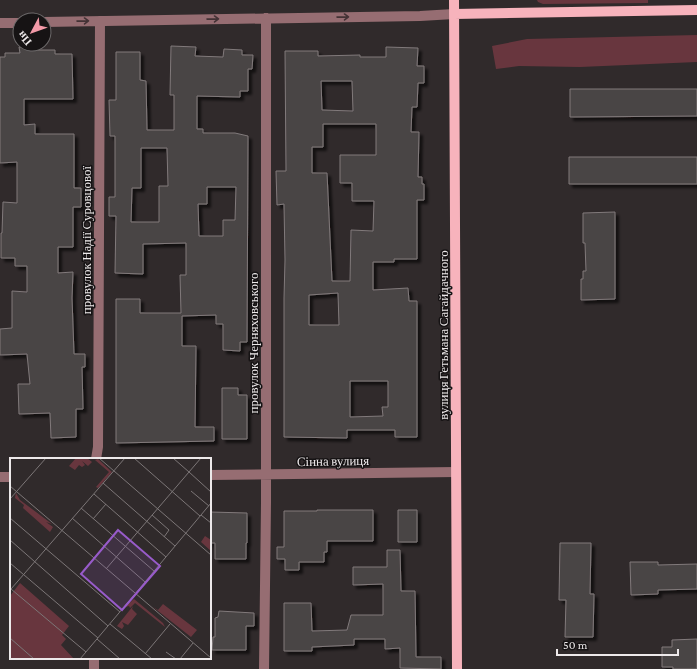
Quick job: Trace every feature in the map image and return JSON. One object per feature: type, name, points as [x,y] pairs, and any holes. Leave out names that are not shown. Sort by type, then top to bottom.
[{"type":"main road","name":"вулиця Гетьмана Сагайдачного","points":[[454,0],[457,669]]},
{"type":"main road","points":[[454,14],[697,10]]},
{"type":"street","points":[[52,22],[420,16],[454,14]]},
{"type":"street","name":"провулок Черняховського","points":[[264,669],[266,474],[266,18]]},
{"type":"street","name":"провулок Надії Суровцової","points":[[96,458],[98,447],[100,21]]},
{"type":"street","points":[[0,23],[12,23]]},
{"type":"street","name":"Сінна вулиця","points":[[211,475],[456,472]]},
{"type":"shaded area","points":[[537,0],[648,0],[648,3],[543,4]]},
{"type":"shaded area","points":[[697,35],[697,62],[580,67],[519,66],[496,69],[492,46],[527,39]]},
{"type":"building","points":[[171,46],[196,47],[195,56],[223,57],[224,49],[242,50],[242,55],[253,55],[252,69],[248,69],[248,91],[240,91],[240,97],[197,96],[197,129],[203,129],[203,133],[235,133],[248,136],[247,342],[240,342],[240,351],[223,350],[223,324],[216,324],[216,315],[182,316],[182,346],[196,346],[195,427],[214,427],[214,441],[116,443],[116,299],[140,299],[140,313],[181,313],[180,275],[186,275],[186,243],[143,244],[143,274],[115,273],[116,216],[109,216],[109,197],[115,197],[115,136],[110,136],[109,100],[116,100],[116,52],[140,52],[140,80],[146,81],[147,130],[174,130],[174,95],[170,95]],"holes":[[[141,148],[167,148],[168,186],[159,186],[159,222],[131,222],[132,188],[141,188]],[[207,187],[236,187],[235,220],[223,220],[223,236],[199,236],[198,204],[207,204]]]},
{"type":"building","points":[[386,47],[418,48],[417,66],[424,66],[424,83],[418,83],[417,107],[412,107],[411,132],[419,132],[418,177],[422,177],[422,184],[424,184],[424,200],[417,200],[417,259],[394,259],[394,262],[373,262],[373,290],[408,288],[409,301],[417,301],[417,437],[395,437],[395,430],[347,430],[347,438],[284,437],[284,204],[277,205],[276,171],[286,171],[285,51],[318,51],[318,56],[360,55],[360,57],[386,57]],"holes":[[[321,81],[352,81],[353,111],[322,110]],[[323,124],[376,124],[376,155],[340,155],[340,183],[352,183],[352,201],[374,201],[373,231],[351,230],[350,281],[332,281],[327,173],[312,173],[312,147],[323,147]],[[338,293],[339,325],[309,325],[309,295]],[[350,381],[388,381],[388,407],[382,407],[383,416],[350,417]]]},
{"type":"building","points":[[52,50],[55,50],[55,54],[72,54],[73,99],[24,99],[24,125],[35,124],[35,134],[74,134],[74,188],[81,188],[81,207],[73,207],[73,247],[58,247],[58,273],[73,272],[72,298],[74,354],[85,354],[85,367],[82,367],[83,409],[76,409],[76,437],[51,438],[50,413],[19,414],[18,384],[30,384],[27,354],[0,355],[0,329],[12,328],[12,291],[27,292],[27,266],[15,266],[15,258],[1,258],[3,202],[17,203],[17,162],[0,163],[0,57],[5,57],[5,53],[52,52]]},
{"type":"building","points":[[570,89],[697,89],[697,116],[570,117]]},
{"type":"building","points":[[569,157],[697,157],[697,184],[569,184]]},
{"type":"building","points":[[615,212],[615,299],[581,300],[581,279],[583,279],[583,271],[586,271],[585,243],[583,243],[583,213]]},
{"type":"building","points":[[222,388],[238,388],[238,395],[247,395],[247,439],[222,439]]},
{"type":"building","points":[[373,510],[373,541],[327,541],[327,552],[324,552],[324,562],[299,562],[299,570],[285,570],[285,559],[277,559],[277,547],[284,547],[284,511]]},
{"type":"building","points":[[398,510],[417,510],[417,542],[398,542]]},
{"type":"building","points":[[211,512],[247,513],[246,559],[215,559],[215,543],[211,543]]},
{"type":"building","points":[[560,543],[591,543],[590,594],[594,594],[593,637],[565,637],[566,600],[559,600]]},
{"type":"building","points":[[387,550],[400,550],[401,591],[415,591],[416,657],[441,657],[441,669],[400,668],[400,648],[385,649],[385,639],[354,639],[354,645],[312,647],[312,651],[284,651],[284,603],[311,603],[312,631],[347,630],[351,615],[383,615],[383,584],[353,585],[353,567],[387,567]]},
{"type":"building","points":[[630,562],[658,562],[658,565],[697,564],[697,589],[658,590],[658,594],[631,595]]},
{"type":"building","points":[[219,611],[254,613],[254,626],[246,626],[246,650],[212,650],[213,637],[215,637],[215,618],[218,617]]},
{"type":"building","points":[[697,639],[697,669],[673,669],[673,667],[662,667],[662,647],[672,647],[672,640]]}]
